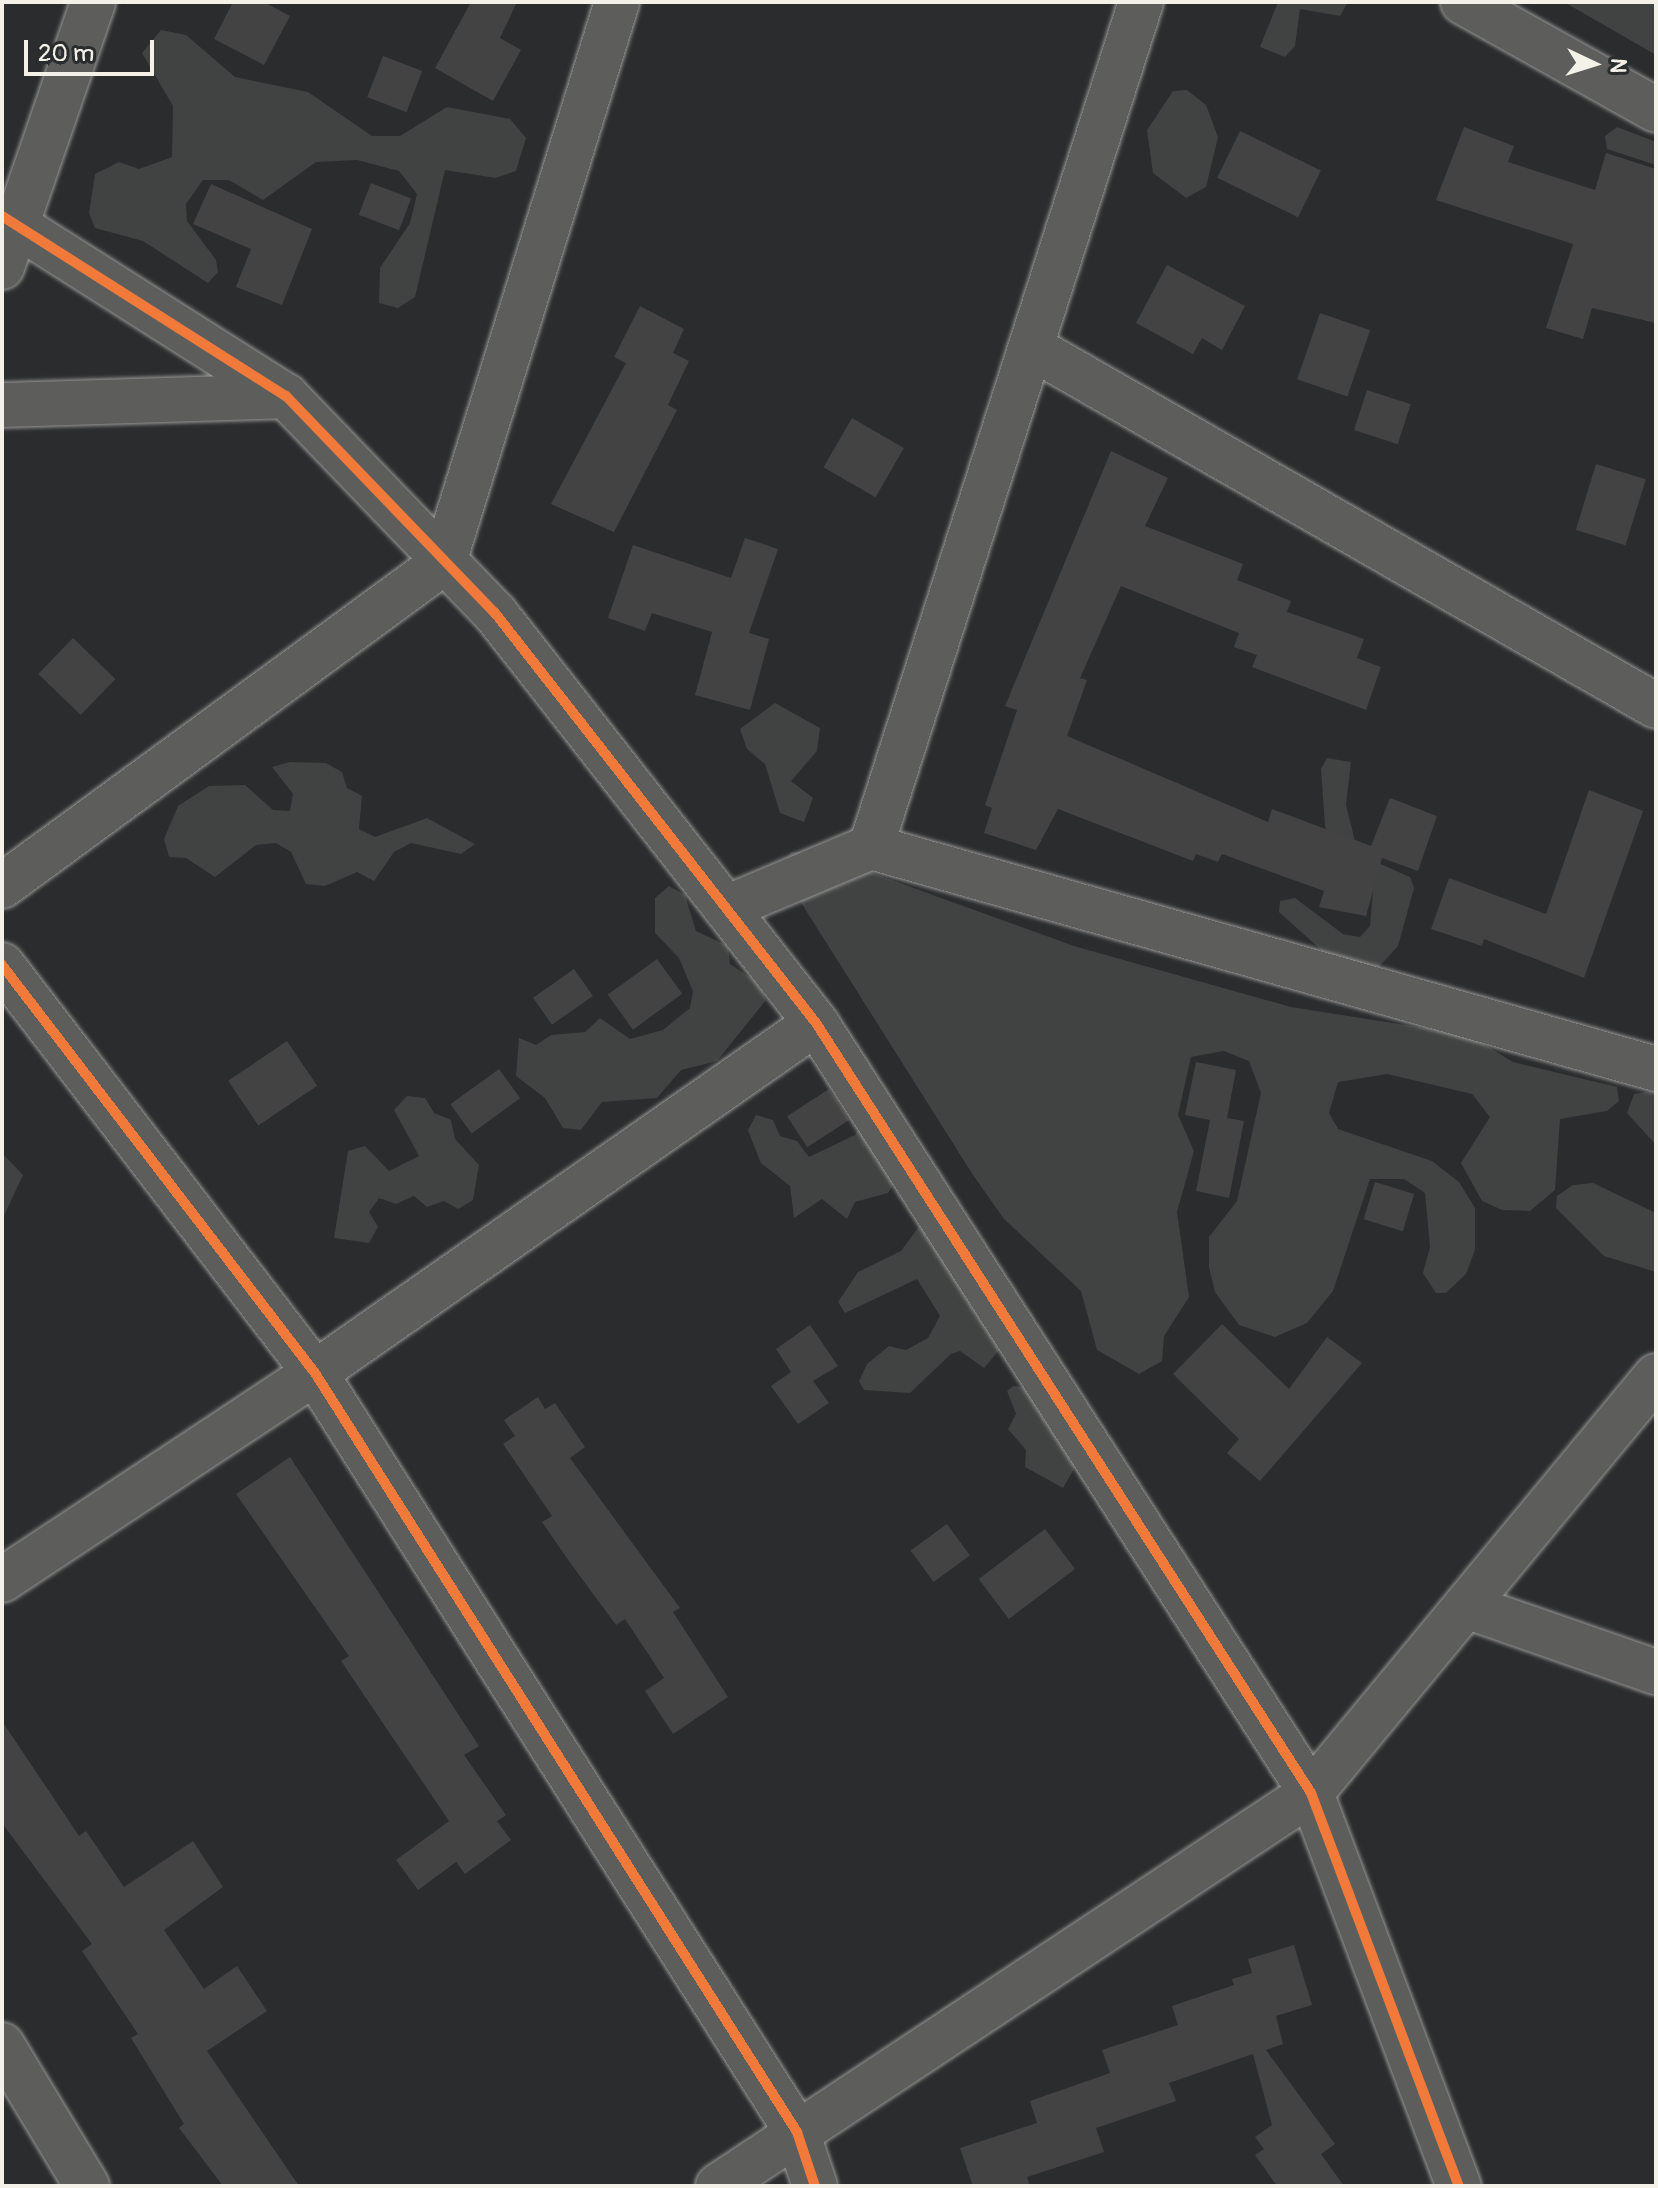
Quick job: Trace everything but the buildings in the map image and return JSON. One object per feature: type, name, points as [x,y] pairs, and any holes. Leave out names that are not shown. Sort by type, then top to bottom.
[{"type":"street","points":[[2,267],[10,219],[93,2]]},
{"type":"street","points":[[2,886],[444,562],[617,2]]},
{"type":"street","points":[[871,847],[1034,349],[1141,2]]},
{"type":"street","points":[[1463,2],[1656,110]]},
{"type":"street","points":[[10,219],[286,396],[495,613],[816,1023],[1311,1793],[1459,2186]]},
{"type":"street","points":[[1034,349],[1656,706]]},
{"type":"street","points":[[2,405],[286,396]]},
{"type":"street","points":[[726,908],[871,847],[1656,1069]]},
{"type":"street","points":[[2,965],[315,1373],[797,2132],[815,2186]]},
{"type":"street","points":[[2,1580],[315,1373],[816,1023]]},
{"type":"street","points":[[718,2186],[1311,1793],[1656,1376]]},
{"type":"street","points":[[1466,1606],[1656,1672]]},
{"type":"street","points":[[2,2045],[87,2186]]},
{"type":"shaded area","points":[[1278,2],[1348,2],[1340,16],[1300,9],[1295,46],[1285,57],[1260,47]]},
{"type":"shaded area","points":[[1564,2],[1656,2],[1656,55]]},
{"type":"shaded area","points":[[161,30],[186,35],[235,77],[308,92],[372,136],[400,136],[447,107],[510,119],[526,138],[516,171],[496,178],[445,170],[415,297],[398,308],[379,303],[380,268],[410,223],[417,194],[399,171],[357,160],[316,162],[263,200],[229,180],[203,180],[186,204],[187,221],[216,260],[218,272],[208,283],[143,241],[95,228],[89,213],[95,174],[119,162],[139,169],[172,157],[173,106],[142,53]]},
{"type":"shaded area","points":[[1187,90],[1206,105],[1218,137],[1206,187],[1186,198],[1153,173],[1147,130],[1173,91]]},
{"type":"shaded area","points":[[1617,127],[1656,142],[1656,165],[1607,149],[1605,136]]},
{"type":"shaded area","points":[[775,703],[820,728],[817,751],[791,781],[813,798],[804,822],[780,813],[765,764],[747,749],[740,729]]},
{"type":"shaded area","points":[[1327,758],[1351,762],[1346,805],[1355,841],[1369,859],[1410,877],[1414,888],[1398,946],[1374,972],[1339,966],[1279,912],[1280,901],[1295,898],[1343,934],[1360,937],[1370,926],[1374,880],[1332,845],[1325,826],[1321,769]]},
{"type":"shaded area","points":[[290,762],[326,763],[342,772],[347,788],[362,796],[359,829],[375,837],[427,818],[475,844],[461,854],[411,843],[394,852],[374,881],[357,872],[325,886],[306,884],[291,852],[276,843],[256,845],[215,877],[186,858],[169,857],[164,839],[178,806],[209,786],[245,785],[273,810],[290,811],[293,794],[272,767]]},
{"type":"shaded area","points":[[791,852],[814,852],[1074,946],[1291,1007],[1469,1035],[1513,1062],[1617,1087],[1619,1101],[1607,1111],[1560,1119],[1555,1190],[1530,1211],[1502,1210],[1482,1201],[1461,1163],[1490,1117],[1472,1094],[1387,1074],[1338,1082],[1329,1113],[1338,1129],[1432,1161],[1459,1182],[1475,1208],[1475,1250],[1466,1274],[1446,1293],[1436,1293],[1423,1273],[1430,1247],[1425,1193],[1404,1179],[1370,1179],[1333,1291],[1307,1323],[1275,1337],[1239,1325],[1215,1292],[1209,1267],[1209,1237],[1237,1201],[1261,1093],[1249,1061],[1224,1051],[1191,1057],[1178,1115],[1194,1151],[1177,1212],[1189,1297],[1164,1336],[1162,1361],[1139,1374],[1097,1350],[1081,1291],[1004,1219],[973,1175],[788,882],[783,865]]},
{"type":"shaded area","points":[[669,886],[685,895],[696,931],[728,946],[730,964],[759,983],[766,1000],[717,1061],[681,1070],[657,1098],[602,1102],[581,1130],[563,1128],[545,1098],[516,1076],[519,1038],[536,1045],[551,1035],[585,1032],[600,1018],[630,1039],[663,1030],[690,1008],[693,991],[679,958],[655,933],[655,898]]},
{"type":"shaded area","points":[[1656,1090],[1656,1145],[1627,1113],[1634,1094]]},
{"type":"shaded area","points":[[407,1096],[425,1098],[434,1113],[451,1120],[455,1139],[479,1165],[473,1200],[458,1209],[444,1201],[427,1207],[414,1196],[396,1204],[379,1198],[369,1212],[378,1227],[369,1243],[334,1238],[348,1151],[365,1146],[389,1171],[419,1156],[394,1110]]},
{"type":"shaded area","points":[[756,1115],[773,1120],[780,1136],[797,1141],[809,1157],[855,1135],[864,1120],[897,1178],[888,1193],[855,1202],[847,1219],[822,1199],[794,1218],[790,1186],[761,1163],[748,1130]]},
{"type":"shaded area","points":[[2,1153],[23,1175],[2,1220]]},
{"type":"shaded area","points":[[1593,1183],[1656,1213],[1656,1272],[1604,1256],[1556,1208],[1557,1196],[1573,1185]]},
{"type":"shaded area","points":[[920,1225],[1002,1347],[984,1368],[960,1351],[951,1354],[910,1393],[864,1390],[859,1381],[867,1364],[889,1346],[906,1350],[928,1338],[940,1316],[917,1279],[845,1313],[838,1302],[858,1272],[901,1251]]},
{"type":"shaded area","points":[[1013,1386],[1038,1388],[1078,1462],[1063,1488],[1025,1467],[1026,1450],[1008,1429],[1016,1414],[1007,1391]]},
{"type":"cycle path","points":[[2,216],[286,396],[495,613],[816,1023],[1311,1793],[1459,2186]]},
{"type":"cycle path","points":[[2,965],[315,1373],[797,2132],[815,2186]]}]
